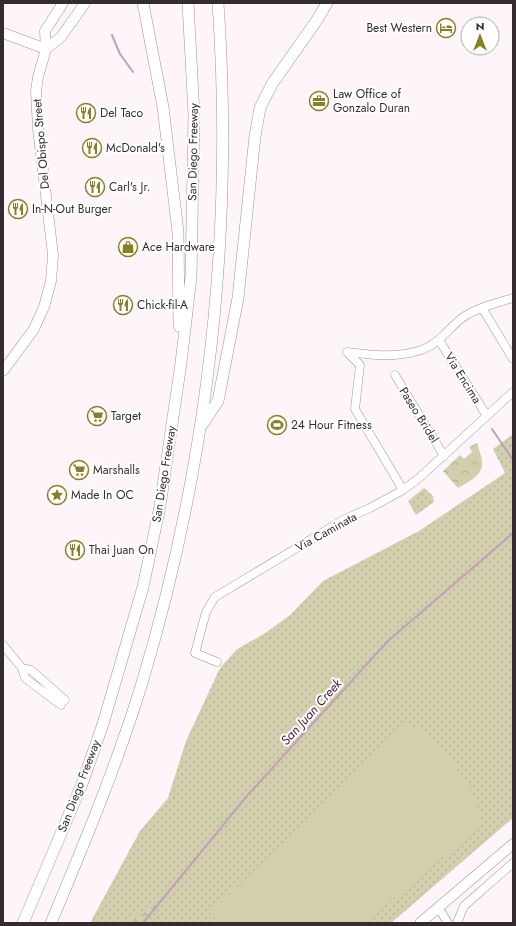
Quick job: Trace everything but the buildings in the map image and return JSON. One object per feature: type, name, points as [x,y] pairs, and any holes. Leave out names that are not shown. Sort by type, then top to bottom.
[{"type":"highway","name":"San Diego Freeway","points":[[23,923],[82,784],[103,724],[143,587],[160,506],[181,363],[191,276],[194,116],[188,3]]},
{"type":"highway","name":"San Diego Freeway","points":[[51,923],[109,779],[142,684],[176,554],[200,428],[215,321],[221,222],[223,120],[218,3]]},
{"type":"highway","points":[[200,428],[218,401],[238,298],[255,136],[260,108],[272,84],[317,20],[327,3]]},
{"type":"highway","points":[[142,4],[163,107],[178,232],[181,363]]},
{"type":"main road","name":"Del Obispo Street","points":[[3,371],[34,329],[44,306],[51,281],[52,242],[36,106],[38,77],[46,49],[46,31],[63,3]]},
{"type":"main road","points":[[3,33],[46,49],[61,37],[86,3]]},
{"type":"main road","points":[[420,923],[513,844]]},
{"type":"street","points":[[404,490],[355,409],[360,365],[347,352],[378,355],[402,354],[419,351],[439,340],[461,318],[482,308],[513,298]]},
{"type":"street","points":[[482,308],[513,358]]},
{"type":"street","name":"Via Encima","points":[[439,340],[487,416]]},
{"type":"street","name":"Paseo Bridel","points":[[394,375],[444,456]]},
{"type":"street","name":"Via Caminata","points":[[216,662],[195,653],[206,612],[216,597],[344,518],[370,508],[404,490],[420,478],[513,392]]},
{"type":"street","points":[[3,645],[22,668],[31,670],[63,703]]},
{"type":"street","points":[[457,923],[464,906],[513,863]]},
{"type":"street","points":[[438,907],[448,923]]},
{"type":"green space","points":[[512,435],[513,818],[391,923],[90,923],[140,831],[168,798],[186,741],[220,668],[237,649],[264,634],[290,615],[323,581],[419,531],[505,473],[493,449]]},
{"type":"green space","points":[[477,443],[482,459],[482,467],[471,481],[458,488],[443,471],[460,455],[464,459],[472,452],[469,447]]},
{"type":"green space","points":[[424,488],[433,496],[434,502],[416,515],[408,501]]},
{"type":"green space","points":[[408,723],[431,738],[447,755],[470,790],[476,802],[482,824],[365,923],[218,923],[210,913]]},
{"type":"green space","points":[[161,902],[146,923],[118,923]]},
{"type":"waterway","points":[[112,35],[120,54],[133,72]]},
{"type":"waterway","points":[[492,429],[513,460]]},
{"type":"waterway","name":"San Juan Creek","points":[[143,923],[246,797],[388,641],[513,533]]},
{"type":"place","name":"Best Western","points":[[446,28]]},
{"type":"place","name":"Law Office of Gonzalo Duran","points":[[319,101]]},
{"type":"place","name":"Del Taco","points":[[86,113]]},
{"type":"place","name":"McDonald's","points":[[92,148]]},
{"type":"place","name":"Carl's Jr.","points":[[95,187]]},
{"type":"place","name":"In-N-Out Burger","points":[[18,209]]},
{"type":"place","name":"Ace Hardware","points":[[128,247]]},
{"type":"place","name":"Chick-fil-A","points":[[123,305]]},
{"type":"place","name":"Target","points":[[97,416]]},
{"type":"place","name":"24 Hour Fitness","points":[[277,425]]},
{"type":"place","name":"Marshalls","points":[[79,470]]},
{"type":"place","name":"Made In OC","points":[[57,495]]},
{"type":"place","name":"Thai Juan On","points":[[75,550]]}]
